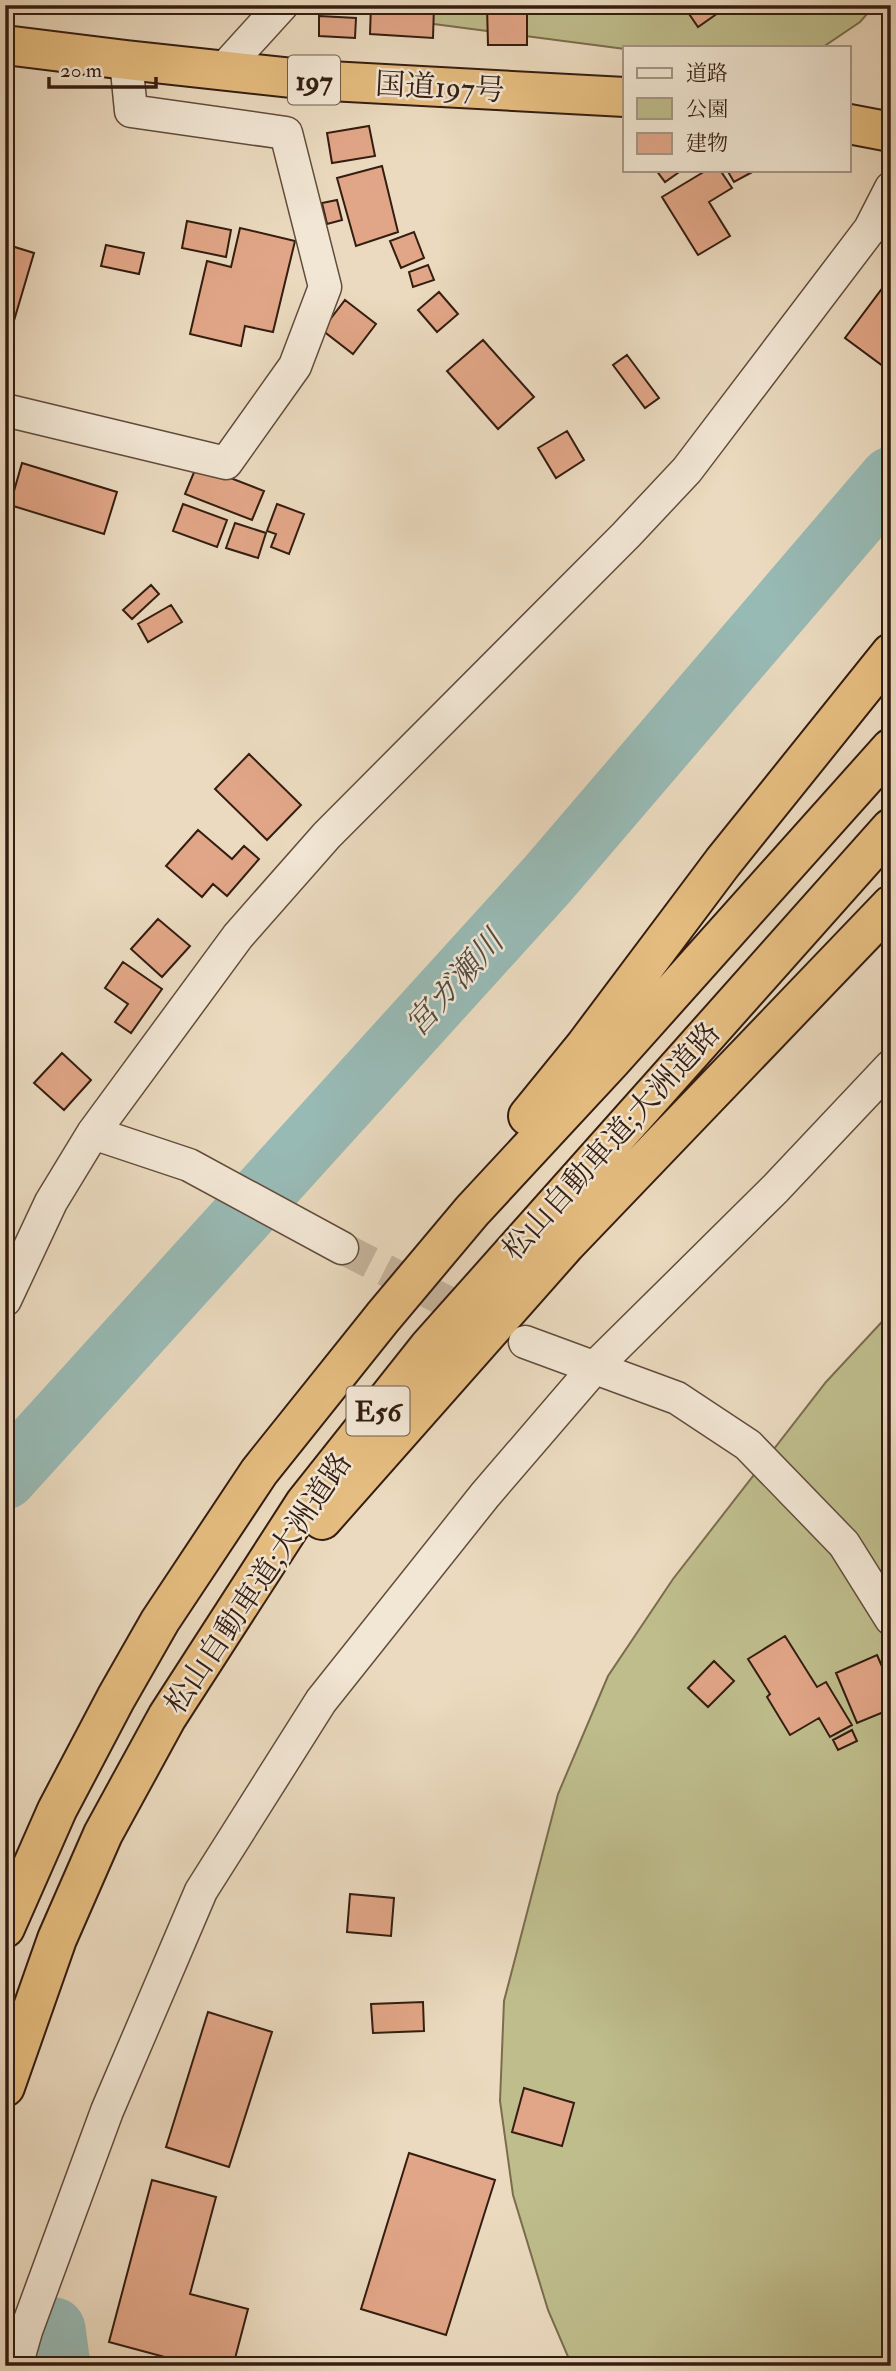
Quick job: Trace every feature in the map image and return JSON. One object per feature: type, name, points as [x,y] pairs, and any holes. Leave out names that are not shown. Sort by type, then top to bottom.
[{"type":"highway","name":"国道197号","points":[[5,45],[311,80],[623,97]]},
{"type":"highway","points":[[850,124],[891,132]]},
{"type":"highway","points":[[260,1472],[370,1310],[585,1046],[723,862],[891,653]]},
{"type":"highway","name":"松山自動車道;大洲道路","points":[[5,1928],[57,1810],[116,1698],[160,1620],[260,1472],[472,1211],[612,1060],[891,748]]},
{"type":"highway","name":"松山自動車道;大洲道路","points":[[5,2087],[57,1939],[103,1834],[167,1717],[305,1503],[428,1348],[891,828]]},
{"type":"highway","points":[[210,1647],[566,1244],[891,905]]},
{"type":"street","points":[[222,71],[282,5]]},
{"type":"street","points":[[5,410],[226,463],[295,366],[325,287],[286,133],[131,111],[126,60]]},
{"type":"street","points":[[5,1300],[51,1202],[93,1133],[237,936],[309,855],[687,470],[870,229],[891,188]]},
{"type":"street","points":[[16,2366],[16,2322],[201,1891],[321,1701],[485,1495],[595,1367],[775,1189],[891,1066]]},
{"type":"street","points":[[93,1133],[189,1165],[342,1248]]},
{"type":"street","points":[[525,1342],[677,1398],[748,1445],[844,1544],[891,1619]]},
{"type":"green space","points":[[337,5],[875,5],[860,22],[824,46],[623,46],[623,49],[426,23]]},
{"type":"green space","points":[[891,1312],[891,2366],[572,2366],[548,2310],[513,2195],[500,2101],[504,2001],[558,1794],[608,1676],[673,1579],[826,1382]]},
{"type":"building","points":[[371,5],[434,5],[433,38],[370,34]]},
{"type":"building","points":[[683,5],[712,5],[718,13],[698,27]]},
{"type":"building","points":[[487,6],[527,6],[527,45],[488,45]]},
{"type":"building","points":[[319,16],[356,18],[355,38],[319,36]]},
{"type":"building","points":[[369,126],[375,156],[332,163],[327,133]]},
{"type":"building","points":[[5,166],[10,166],[12,222],[5,222]]},
{"type":"building","points":[[382,166],[398,232],[356,246],[337,178]]},
{"type":"building","points":[[658,172],[679,172],[665,182]]},
{"type":"building","points":[[704,172],[721,172],[732,188],[709,202],[730,236],[698,255],[662,197]]},
{"type":"building","points":[[728,172],[752,172],[734,182]]},
{"type":"building","points":[[337,200],[342,220],[327,224],[322,203]]},
{"type":"building","points":[[187,221],[231,230],[226,257],[182,248]]},
{"type":"building","points":[[240,228],[295,241],[273,332],[245,326],[241,346],[190,334],[207,261],[231,267]]},
{"type":"building","points":[[414,232],[424,258],[401,268],[390,241]]},
{"type":"building","points":[[5,244],[34,253],[5,351]]},
{"type":"building","points":[[106,245],[144,253],[139,274],[101,266]]},
{"type":"building","points":[[428,265],[434,280],[413,287],[409,272]]},
{"type":"building","points":[[884,286],[891,291],[891,364],[887,369],[845,338]]},
{"type":"building","points":[[439,292],[458,314],[437,332],[418,310]]},
{"type":"building","points":[[345,300],[376,324],[353,354],[322,330]]},
{"type":"building","points":[[483,340],[534,397],[498,429],[447,371]]},
{"type":"building","points":[[627,355],[659,398],[645,408],[613,365]]},
{"type":"building","points":[[567,431],[584,460],[556,478],[538,448]]},
{"type":"building","points":[[22,463],[117,492],[104,534],[10,505]]},
{"type":"building","points":[[197,465],[264,491],[252,520],[185,494]]},
{"type":"building","points":[[183,504],[227,520],[217,547],[173,531]]},
{"type":"building","points":[[277,504],[304,514],[289,554],[271,547],[276,534],[267,531]]},
{"type":"building","points":[[235,523],[266,533],[258,558],[226,548]]},
{"type":"building","points":[[151,585],[159,594],[132,619],[123,610]]},
{"type":"building","points":[[171,605],[182,622],[148,642],[138,624]]},
{"type":"building","points":[[249,754],[301,805],[267,840],[215,789]]},
{"type":"building","points":[[198,830],[232,859],[244,846],[259,859],[227,896],[213,884],[202,897],[166,866]]},
{"type":"building","points":[[158,919],[190,946],[162,977],[131,949]]},
{"type":"building","points":[[123,962],[162,989],[131,1033],[115,1022],[128,1004],[105,988]]},
{"type":"building","points":[[62,1053],[91,1080],[64,1110],[34,1083]]},
{"type":"building","points":[[785,1636],[817,1687],[826,1682],[852,1725],[830,1737],[819,1718],[790,1735],[767,1697],[770,1694],[748,1659]]},
{"type":"building","points":[[877,1655],[891,1687],[891,1709],[857,1723],[836,1673]]},
{"type":"building","points":[[714,1661],[734,1681],[708,1707],[688,1688]]},
{"type":"building","points":[[852,1730],[857,1741],[838,1750],[833,1740]]},
{"type":"building","points":[[350,1894],[394,1898],[391,1936],[347,1932]]},
{"type":"building","points":[[423,2002],[424,2031],[373,2033],[371,2004]]},
{"type":"building","points":[[208,2012],[272,2032],[229,2167],[166,2147]]},
{"type":"building","points":[[524,2088],[574,2103],[562,2146],[512,2132]]},
{"type":"building","points":[[409,2153],[495,2180],[446,2335],[361,2309]]},
{"type":"building","points":[[152,2180],[216,2197],[190,2294],[248,2309],[233,2366],[198,2366],[109,2342]]},
{"type":"waterway","name":"宮ガ瀬川","points":[[5,1478],[547,880],[891,478]]},
{"type":"waterway","name":"宮ガ瀬川","points":[[54,2329],[59,2366]]},
{"type":"tunnel","points":[[342,1248],[481,1319]]}]
